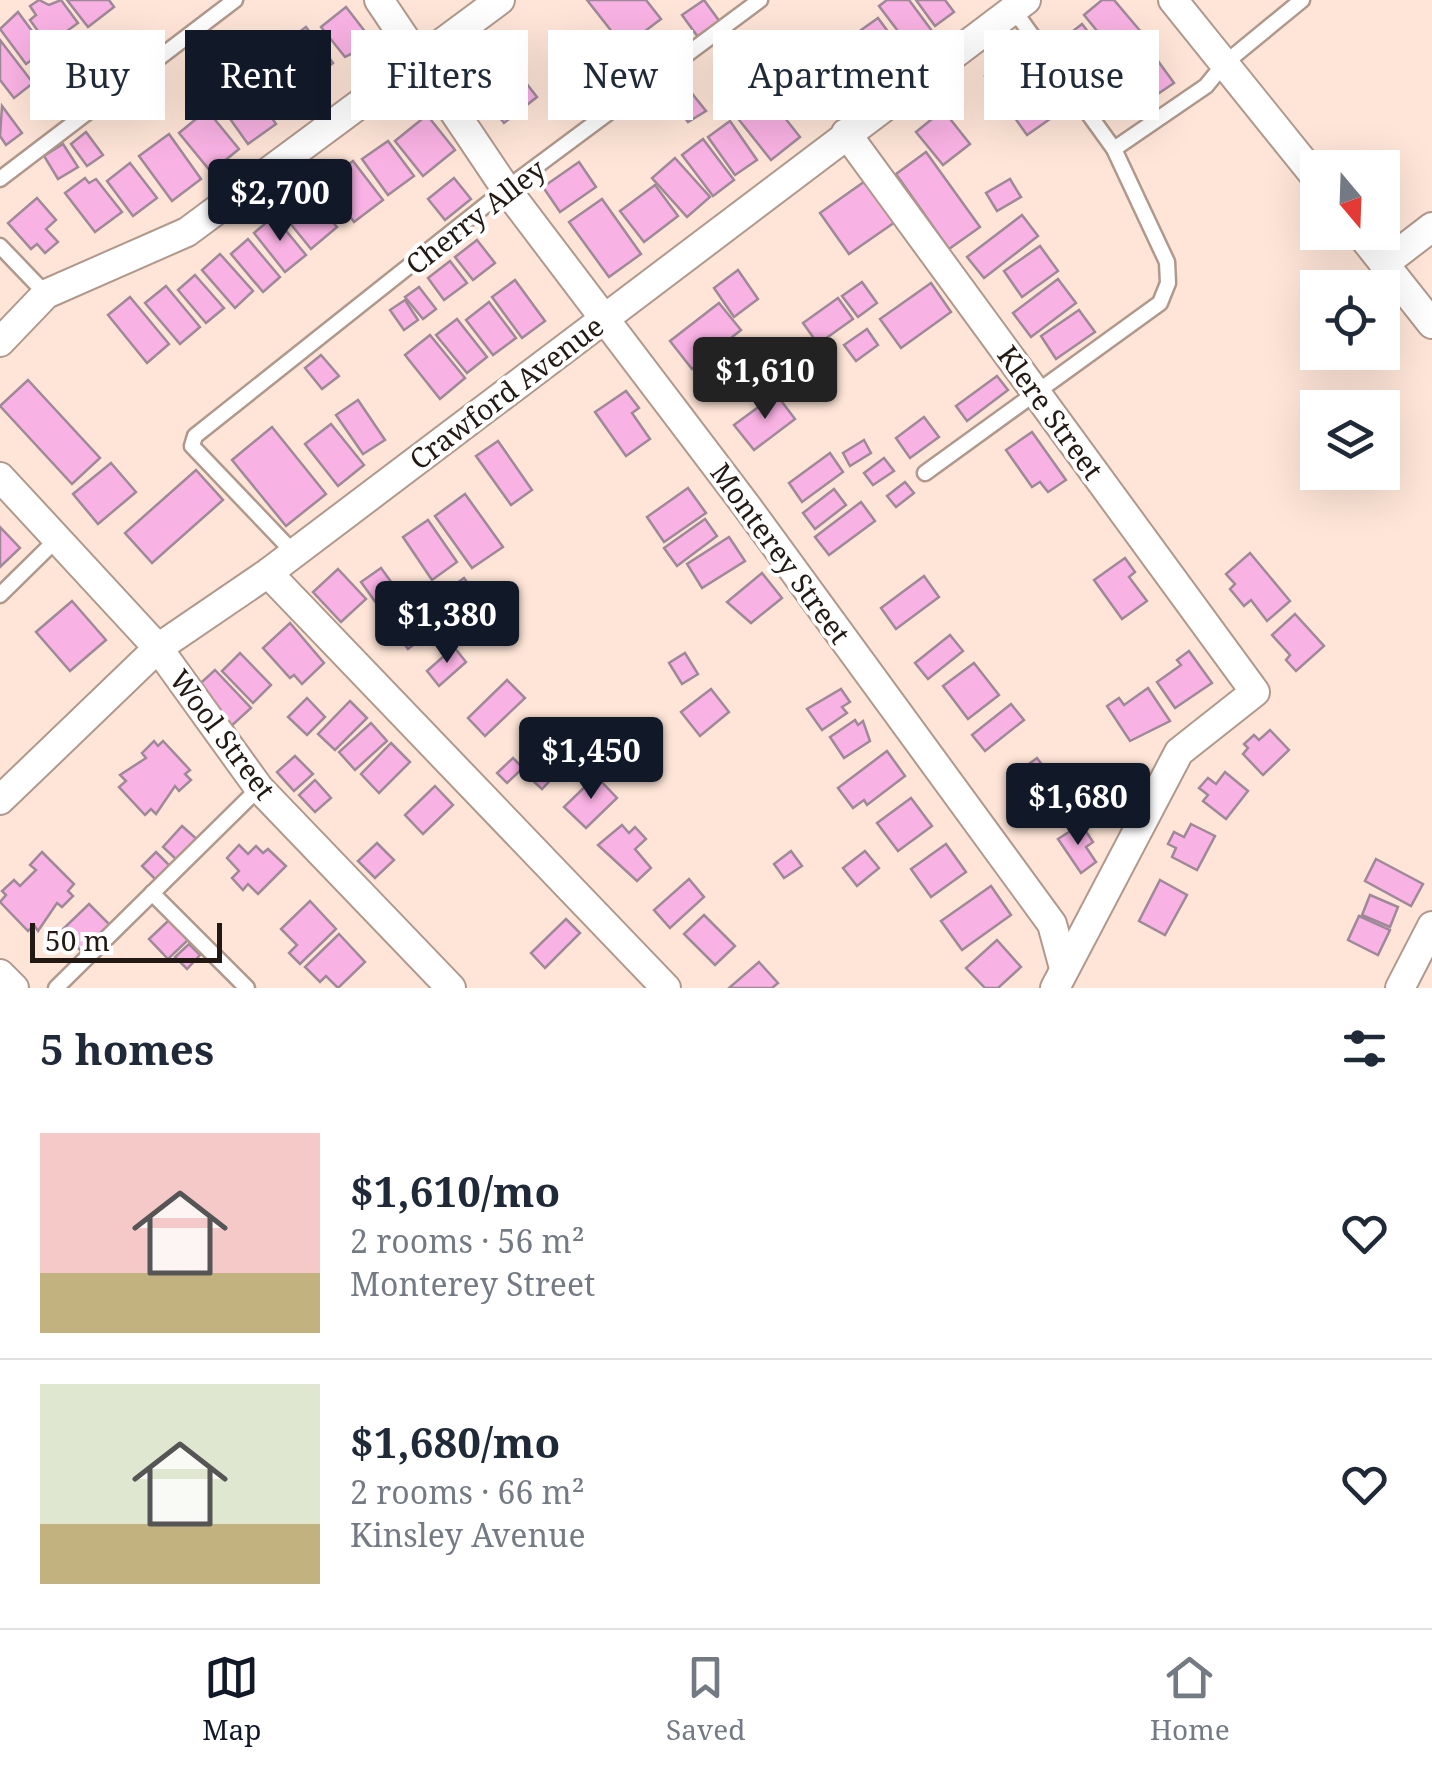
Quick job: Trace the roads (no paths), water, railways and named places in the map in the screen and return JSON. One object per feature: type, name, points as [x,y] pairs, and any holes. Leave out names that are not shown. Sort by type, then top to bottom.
[{"type":"street","name":"Monterey Street","points":[[379,0],[398,30]]},
{"type":"street","points":[[460,30],[500,0]]},
{"type":"street","points":[[1174,0],[1300,158]]},
{"type":"street","name":"Crawford Avenue","points":[[0,800],[158,648],[268,574],[846,132],[1019,5]]},
{"type":"street","points":[[0,342],[46,294],[187,232],[351,111]]},
{"type":"street","name":"Monterey Street","points":[[458,120],[1052,924],[1060,978]]},
{"type":"street","name":"Klere Street","points":[[846,132],[1254,692],[1179,752],[1060,978]]},
{"type":"street","points":[[1384,264],[1432,227]]},
{"type":"street","points":[[1373,250],[1432,324]]},
{"type":"street","name":"Wool Street","points":[[0,476],[158,648],[259,788],[451,988]]},
{"type":"street","points":[[268,574],[666,988]]},
{"type":"street","points":[[1400,988],[1432,926]]},
{"type":"street","points":[[0,974],[14,988]]},
{"type":"lane","points":[[0,180],[235,0]]},
{"type":"lane","name":"Cherry Alley","points":[[294,554],[223,474],[197,455],[192,446],[194,436],[506,189],[760,0]]},
{"type":"lane","points":[[1114,149],[1206,86],[1224,64],[1302,0]]},
{"type":"lane","points":[[925,473],[1039,395],[1160,303],[1168,283],[1167,262],[1114,149],[1019,5]]},
{"type":"lane","points":[[0,246],[46,294]]},
{"type":"lane","points":[[0,595],[58,538]]},
{"type":"lane","points":[[56,988],[259,788]]},
{"type":"lane","points":[[152,894],[248,988]]}]
